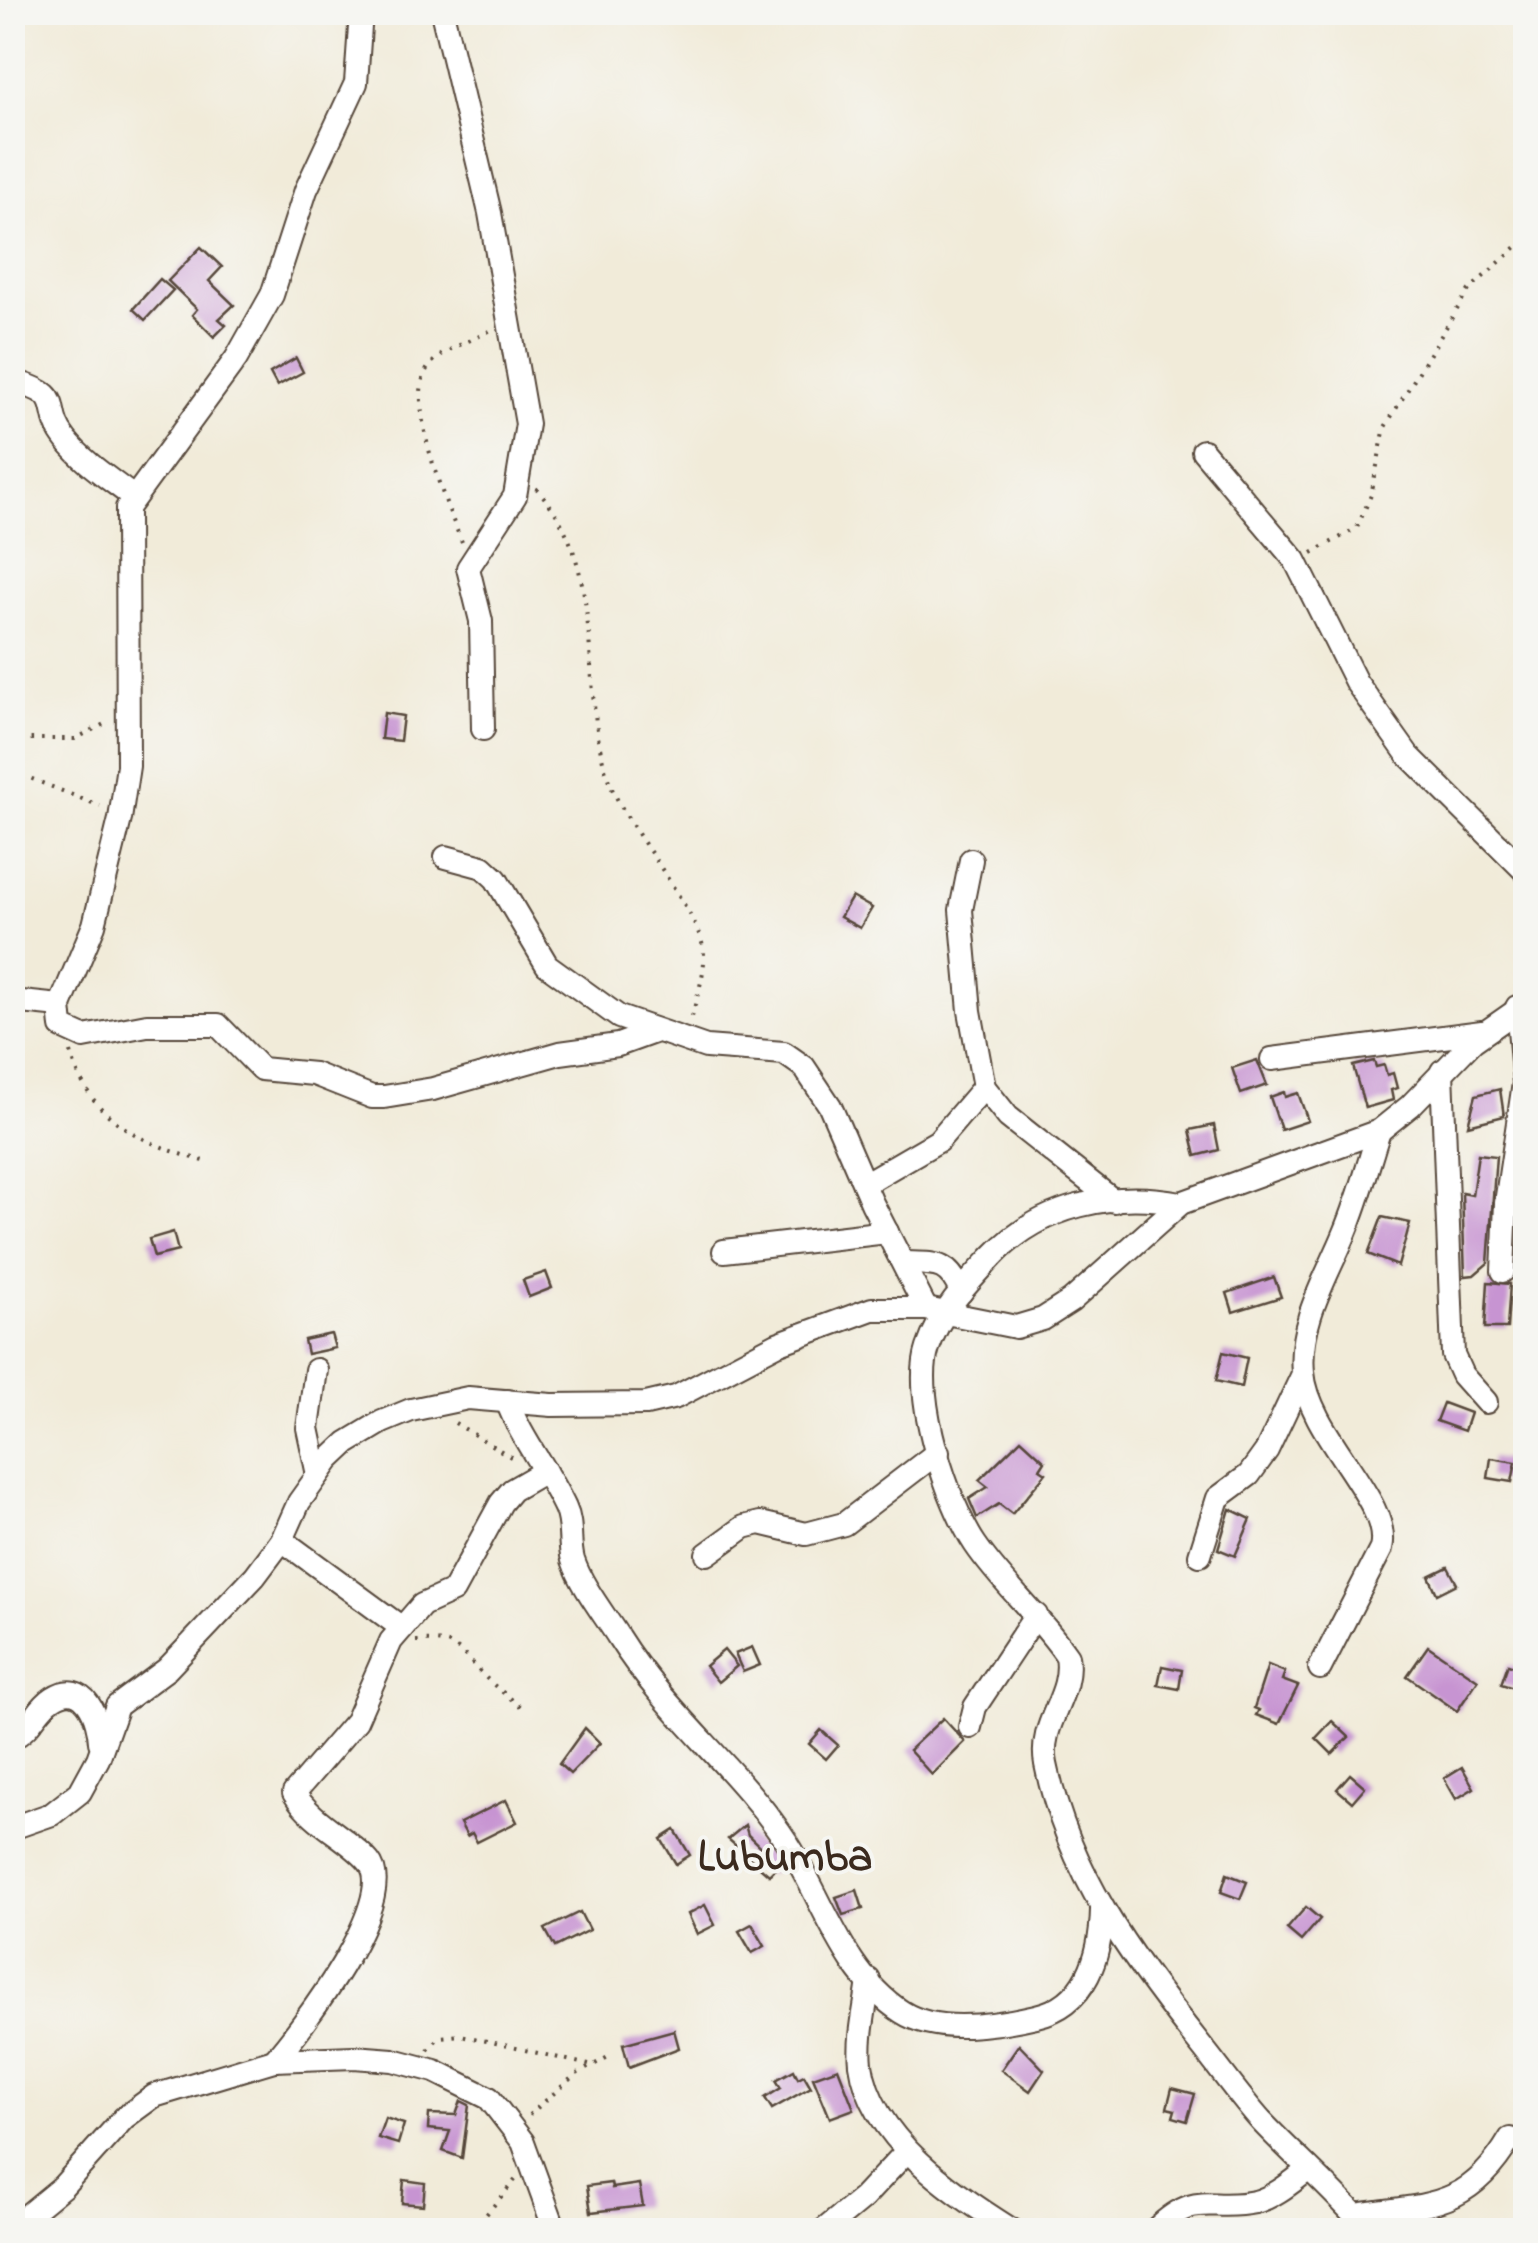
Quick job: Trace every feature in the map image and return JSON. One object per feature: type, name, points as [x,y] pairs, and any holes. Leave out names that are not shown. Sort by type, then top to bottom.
[{"type":"street","points":[[361,12],[356,83],[306,190],[272,295],[236,359],[133,497],[125,518],[130,705],[120,820],[94,926],[60,1006],[62,1027],[84,1038],[148,1025],[218,1025],[261,1069],[314,1074],[372,1097],[433,1089],[560,1053],[618,1046],[654,1032]]},
{"type":"street","points":[[442,12],[490,213],[527,424],[520,476],[501,522],[470,560],[469,576],[480,621],[483,728]]},
{"type":"street","points":[[12,381],[39,388],[49,396],[66,440],[133,497]]},
{"type":"street","points":[[1203,450],[1294,560],[1356,682],[1408,755],[1526,872]]},
{"type":"street","points":[[446,856],[483,868],[496,879],[547,965],[610,1012],[688,1042],[718,1048],[767,1048],[804,1067],[830,1106],[887,1232],[935,1310],[926,1355],[927,1406],[959,1512],[976,1544],[1067,1656],[1070,1672],[1043,1744],[1071,1846],[1102,1910],[1155,1988],[1260,2119],[1361,2223],[1460,2196],[1498,2160],[1510,2138]]},
{"type":"street","points":[[972,860],[961,910],[970,1011],[984,1087],[1008,1117],[1114,1201]]},
{"type":"street","points":[[12,1001],[60,1006]]},
{"type":"street","points":[[12,1828],[52,1814],[71,1801],[87,1782],[117,1706],[167,1669],[255,1576],[282,1540],[299,1502],[318,1475],[347,1443],[382,1422],[424,1406],[468,1398],[646,1404],[706,1384],[750,1358],[843,1318],[884,1308],[935,1310],[1016,1327],[1044,1319],[1181,1203],[1379,1131],[1484,1031],[1521,1006]]},
{"type":"street","points":[[1504,1271],[1508,1187],[1524,1083],[1521,1006]]},
{"type":"street","points":[[1272,1059],[1484,1031]]},
{"type":"street","points":[[1442,1071],[1454,1356],[1462,1374],[1486,1402]]},
{"type":"street","points":[[864,1184],[938,1141],[984,1087]]},
{"type":"street","points":[[1200,1555],[1218,1498],[1249,1475],[1268,1450],[1303,1374],[1308,1324],[1351,1218],[1379,1131]]},
{"type":"street","points":[[935,1310],[961,1292],[1020,1228],[1066,1209],[1143,1196],[1181,1203]]},
{"type":"street","points":[[724,1251],[887,1232]]},
{"type":"street","points":[[905,1263],[940,1263],[952,1273],[961,1292]]},
{"type":"street","points":[[316,1370],[308,1428],[318,1475]]},
{"type":"street","points":[[1303,1374],[1318,1423],[1369,1499],[1386,1532],[1381,1550],[1320,1668]]},
{"type":"street","points":[[507,1401],[540,1473],[567,1512],[572,1558],[581,1579],[619,1639],[778,1831],[843,1946],[869,1980],[905,2014],[938,2023],[978,2025],[1045,2014],[1067,2003],[1094,1966],[1101,1944],[1102,1910]]},
{"type":"street","points":[[707,1554],[744,1527],[760,1523],[806,1534],[844,1524],[938,1452]]},
{"type":"street","points":[[274,2060],[314,2014],[353,1947],[365,1922],[372,1881],[369,1862],[294,1793],[356,1721],[397,1634],[434,1596],[453,1590],[501,1504],[540,1473]]},
{"type":"street","points":[[282,1540],[397,1634]]},
{"type":"street","points":[[970,1727],[976,1707],[1036,1614]]},
{"type":"street","points":[[12,1738],[30,1726],[53,1698],[73,1693],[81,1695],[94,1711],[101,1746]]},
{"type":"street","points":[[869,1980],[862,2067],[906,2152],[1012,2230]]},
{"type":"street","points":[[12,2228],[63,2186],[124,2118],[154,2096],[274,2060],[354,2057],[416,2066],[489,2098],[514,2128],[555,2230]]},
{"type":"street","points":[[824,2230],[863,2198],[906,2152]]},
{"type":"street","points":[[1155,2230],[1175,2211],[1201,2202],[1257,2202],[1308,2168]]},
{"type":"path","points":[[1294,560],[1357,528],[1371,495],[1384,427],[1470,290],[1526,238]]},
{"type":"path","points":[[470,560],[442,490],[422,408],[422,385],[427,369],[439,356],[508,320]]},
{"type":"path","points":[[520,476],[551,504],[572,552],[586,606],[595,708],[608,779],[628,822],[672,888],[704,952],[688,1042]]},
{"type":"path","points":[[12,746],[21,739],[75,739],[130,705]]},
{"type":"path","points":[[12,772],[96,803],[120,820]]},
{"type":"path","points":[[68,1033],[79,1080],[100,1109],[149,1144],[211,1163]]},
{"type":"path","points":[[424,1406],[540,1473]]},
{"type":"path","points":[[397,1634],[456,1645],[526,1711]]},
{"type":"path","points":[[416,2066],[432,2043],[446,2035],[590,2065]]},
{"type":"path","points":[[514,2128],[590,2065],[610,2056]]},
{"type":"path","points":[[473,2230],[512,2181],[534,2172]]},
{"type":"building","points":[[201,247],[222,267],[209,281],[234,305],[219,319],[226,325],[214,337],[192,315],[197,309],[168,281]]},
{"type":"building","points":[[160,279],[173,290],[145,320],[133,309]]},
{"type":"building","points":[[296,358],[303,372],[277,386],[270,373]]},
{"type":"building","points":[[384,713],[403,716],[400,741],[381,739]]},
{"type":"building","points":[[852,897],[872,908],[860,928],[840,917]]},
{"type":"building","points":[[1257,1060],[1267,1085],[1241,1094],[1232,1068]]},
{"type":"building","points":[[1374,1061],[1376,1067],[1384,1065],[1387,1075],[1393,1073],[1397,1088],[1391,1090],[1393,1100],[1365,1108],[1353,1066]]},
{"type":"building","points":[[1500,1089],[1504,1116],[1468,1125],[1476,1095]]},
{"type":"building","points":[[1284,1092],[1285,1097],[1298,1093],[1308,1121],[1281,1130],[1270,1097]]},
{"type":"building","points":[[1214,1125],[1219,1150],[1196,1156],[1190,1130]]},
{"type":"building","points":[[1478,1154],[1496,1156],[1488,1263],[1474,1275],[1465,1276],[1462,1193],[1472,1195]]},
{"type":"building","points":[[1382,1217],[1410,1223],[1398,1266],[1368,1254]]},
{"type":"building","points":[[173,1232],[178,1251],[154,1257],[149,1239]]},
{"type":"building","points":[[546,1272],[552,1288],[529,1297],[523,1280]]},
{"type":"building","points":[[1274,1277],[1281,1297],[1233,1312],[1227,1293]]},
{"type":"building","points":[[1488,1282],[1510,1284],[1507,1328],[1485,1328]]},
{"type":"building","points":[[331,1334],[335,1348],[307,1354],[304,1340]]},
{"type":"building","points":[[1223,1352],[1247,1358],[1241,1387],[1216,1381]]},
{"type":"building","points":[[1443,1403],[1470,1413],[1464,1431],[1436,1421]]},
{"type":"building","points":[[1021,1439],[1045,1461],[1040,1469],[1046,1473],[1012,1514],[999,1504],[977,1518],[969,1499],[988,1487],[979,1480]]},
{"type":"building","points":[[1491,1458],[1516,1462],[1512,1482],[1488,1478]]},
{"type":"building","points":[[1230,1509],[1251,1519],[1235,1556],[1218,1549]]},
{"type":"building","points":[[1448,1567],[1457,1584],[1437,1594],[1429,1576]]},
{"type":"building","points":[[1428,1646],[1478,1680],[1457,1711],[1407,1676]]},
{"type":"building","points":[[752,1647],[760,1665],[743,1672],[735,1654]]},
{"type":"building","points":[[724,1650],[737,1666],[718,1682],[705,1666]]},
{"type":"building","points":[[1508,1664],[1526,1670],[1520,1690],[1501,1684]]},
{"type":"building","points":[[1268,1665],[1285,1672],[1282,1680],[1298,1686],[1279,1724],[1256,1715],[1259,1710],[1254,1708]]},
{"type":"building","points":[[1162,1666],[1182,1670],[1179,1689],[1158,1685]]},
{"type":"building","points":[[943,1718],[965,1742],[932,1775],[909,1750]]},
{"type":"building","points":[[1332,1721],[1349,1737],[1332,1754],[1316,1738]]},
{"type":"building","points":[[585,1728],[600,1743],[570,1774],[559,1764]]},
{"type":"building","points":[[821,1730],[838,1745],[826,1759],[809,1744]]},
{"type":"building","points":[[1462,1767],[1474,1788],[1456,1799],[1444,1778]]},
{"type":"building","points":[[1350,1774],[1365,1787],[1352,1802],[1337,1789]]},
{"type":"building","points":[[506,1800],[517,1822],[477,1842],[472,1833],[467,1836],[460,1823]]},
{"type":"building","points":[[745,1825],[748,1835],[779,1865],[769,1875],[728,1839]]},
{"type":"building","points":[[675,1830],[690,1855],[676,1864],[661,1839]]},
{"type":"building","points":[[1227,1874],[1247,1882],[1240,1899],[1221,1892]]},
{"type":"building","points":[[857,1890],[863,1909],[843,1915],[836,1897]]},
{"type":"building","points":[[705,1905],[715,1925],[697,1934],[688,1914]]},
{"type":"building","points":[[1306,1907],[1320,1919],[1301,1941],[1287,1929]]},
{"type":"building","points":[[580,1912],[589,1930],[555,1947],[545,1929]]},
{"type":"building","points":[[752,1924],[765,1946],[752,1953],[739,1931]]},
{"type":"building","points":[[674,2030],[679,2048],[629,2067],[623,2044]]},
{"type":"building","points":[[1019,2044],[1044,2070],[1030,2091],[1001,2070]]},
{"type":"building","points":[[838,2068],[854,2109],[830,2118],[813,2077]]},
{"type":"building","points":[[794,2070],[798,2078],[804,2075],[811,2087],[772,2109],[765,2098],[781,2088],[776,2080]]},
{"type":"building","points":[[1172,2088],[1195,2094],[1187,2121],[1173,2117],[1175,2110],[1167,2108]]},
{"type":"building","points":[[461,2101],[469,2105],[462,2158],[443,2151],[450,2131],[428,2129],[429,2114],[456,2115]]},
{"type":"building","points":[[385,2118],[404,2124],[398,2144],[378,2138]]},
{"type":"building","points":[[404,2180],[425,2183],[423,2205],[402,2203]]},
{"type":"building","points":[[611,2183],[612,2188],[639,2184],[643,2206],[591,2212],[587,2186]]},
{"type":"district","name":"Lubumba","points":[[785,1854]]}]
